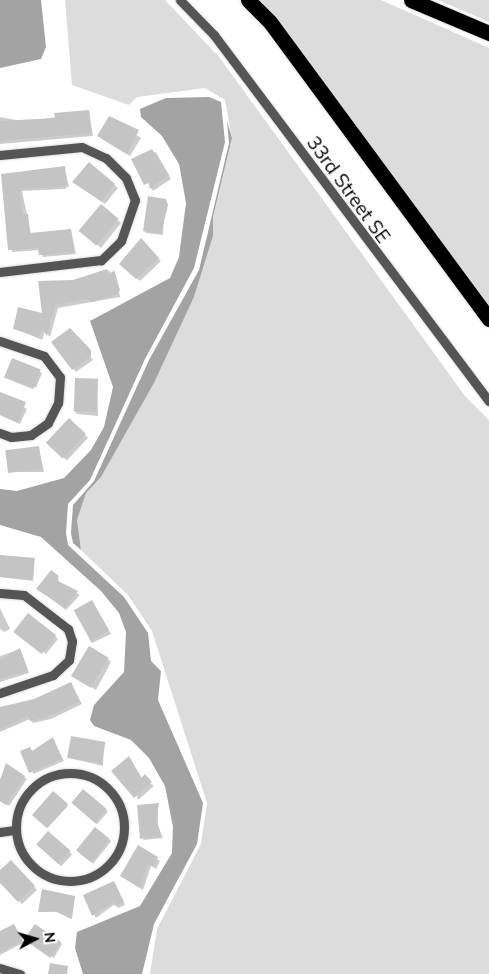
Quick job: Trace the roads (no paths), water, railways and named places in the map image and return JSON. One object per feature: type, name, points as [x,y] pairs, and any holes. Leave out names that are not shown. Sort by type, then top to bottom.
[{"type":"highway","points":[[248,0],[270,22],[489,319]]},
{"type":"highway","points":[[411,0],[489,33]]},
{"type":"street","name":"33rd Street SE","points":[[180,0],[214,35],[489,401]]},
{"type":"street","points":[[0,155],[82,147],[106,158],[119,171],[135,200],[121,241],[101,260],[0,272]]},
{"type":"street","points":[[0,341],[44,356],[60,377],[58,403],[48,422],[31,435],[11,437],[0,432]]},
{"type":"street","points":[[0,593],[24,595],[68,629],[72,641],[69,660],[53,675],[0,693]]},
{"type":"street","points":[[79,772],[102,781],[118,800],[125,823],[122,848],[108,868],[78,880],[62,882],[39,872],[22,854],[15,830],[19,806],[33,786],[63,773],[79,772]]},
{"type":"street","points":[[0,832],[15,830]]},
{"type":"street","points":[[0,968],[20,974]]}]
